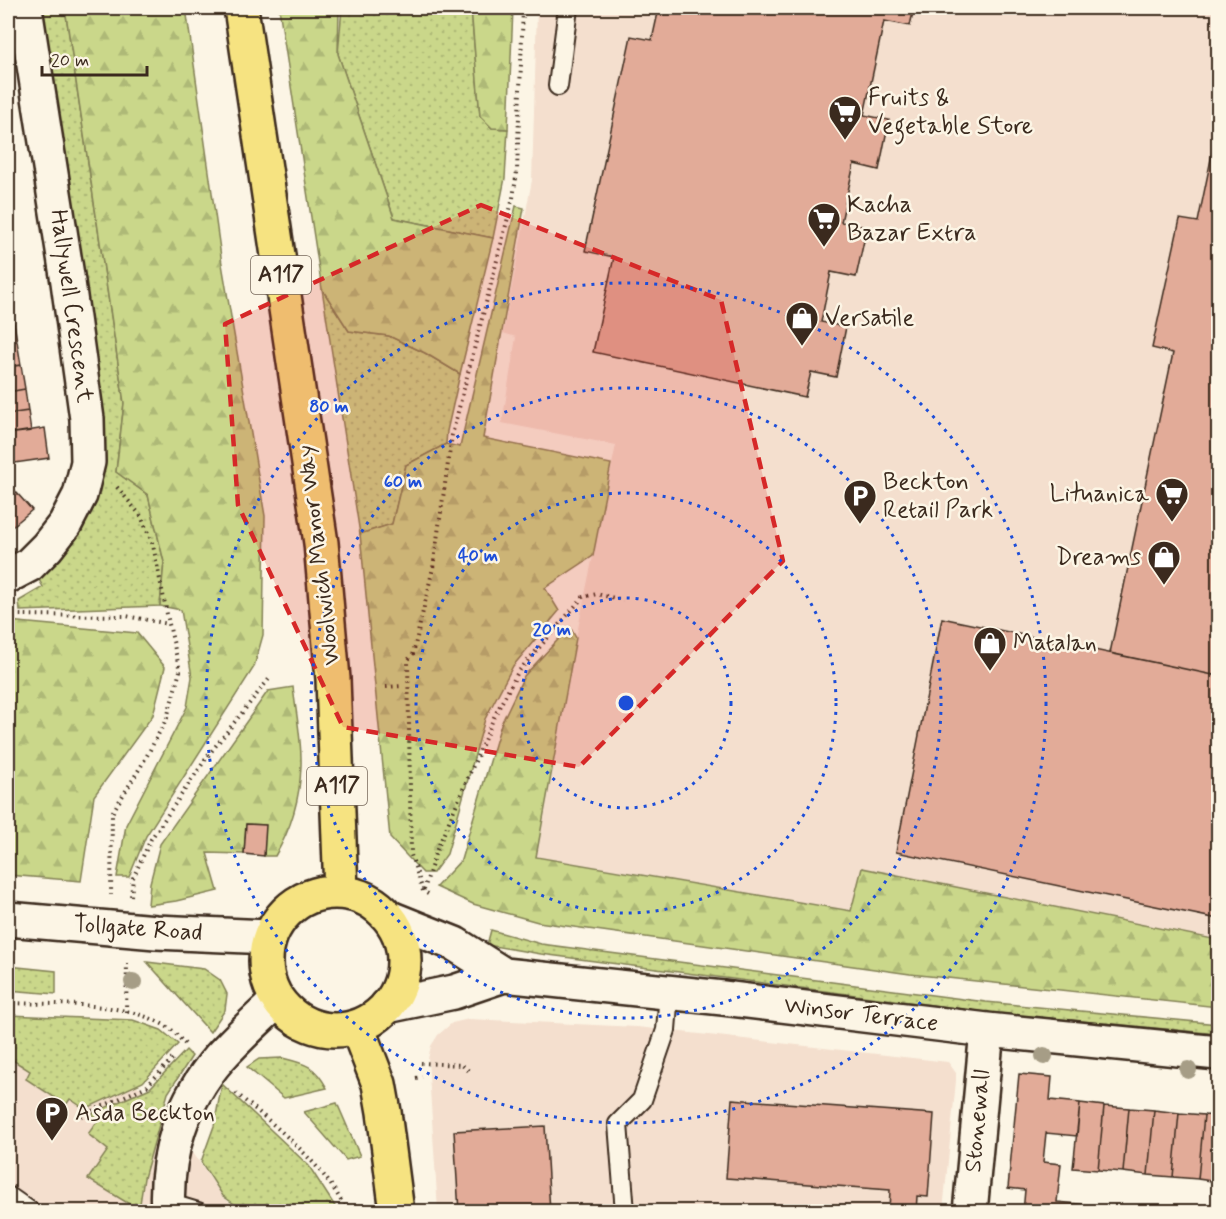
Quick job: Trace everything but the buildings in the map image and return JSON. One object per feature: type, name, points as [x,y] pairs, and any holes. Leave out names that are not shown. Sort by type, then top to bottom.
[{"type":"main road","name":"Woolwich Manor Way","points":[[241,8],[321,543],[333,679],[341,892]]},
{"type":"main road","points":[[341,892],[360,896],[376,905],[390,918],[399,934],[404,953],[404,971],[396,996],[379,1015],[357,1027],[327,1031],[299,1022],[277,1001],[267,981],[264,959],[268,938],[280,918],[297,902],[318,893],[341,892]]},
{"type":"main road","points":[[357,1027],[379,1084],[397,1212]]},
{"type":"street","name":"Hallywell Crescent","points":[[8,576],[29,565],[65,524],[80,495],[88,462],[87,419],[68,282],[25,8]]},
{"type":"street","name":"Winsor Terrace","points":[[390,918],[455,944],[504,975]]},
{"type":"street","name":"Tollgate Road","points":[[8,919],[156,932],[268,938]]},
{"type":"street","name":"Winsor Terrace","points":[[387,1006],[454,992],[504,975],[987,1030],[1218,1053]]},
{"type":"street","points":[[178,1209],[169,1166],[175,1138],[189,1101],[220,1057],[277,1001]]},
{"type":"street","name":"Stonewall","points":[[970,1212],[987,1030]]},
{"type":"lane","points":[[558,86],[568,8]]},
{"type":"lane","points":[[625,1212],[618,1124],[642,1100],[666,1030],[669,992]]},
{"type":"lane","points":[[8,1196],[31,1212]]},
{"type":"path","points":[[432,897],[423,891],[411,855],[408,660],[413,654],[433,568],[452,435],[513,198],[517,171],[524,8]]},
{"type":"path","points":[[111,897],[112,813],[167,718],[180,671],[153,545],[141,516],[112,479]]},
{"type":"path","points":[[423,891],[435,854],[495,715],[518,672],[583,597],[597,594],[622,600]]},
{"type":"path","points":[[8,603],[15,615],[126,616],[169,624]]},
{"type":"path","points":[[131,897],[133,878],[152,839],[210,753],[269,679]]},
{"type":"path","points":[[386,687],[402,686]]},
{"type":"path","points":[[126,1012],[127,967]]},
{"type":"path","points":[[8,1004],[88,1007],[140,1015],[170,1028],[192,1050]]},
{"type":"path","points":[[81,1116],[147,1086],[190,1039]]},
{"type":"path","points":[[421,1063],[462,1065],[471,1072]]},
{"type":"path","points":[[416,1078],[422,1077]]},
{"type":"path","points":[[230,1088],[311,1160],[331,1185],[347,1212]]},
{"type":"highlighted area","points":[[481,205],[721,300],[783,561],[579,767],[343,727],[238,505],[225,324]]},
{"type":"shaded area","name":"Beckton Retail Park","points":[[537,8],[1218,8],[1218,1007],[910,974],[538,922],[473,904],[436,887],[527,830],[576,638],[616,445],[502,423],[516,337],[503,333],[532,180]]},
{"type":"shaded area","points":[[469,1019],[637,1027],[948,1062],[956,1073],[956,1081],[943,1211],[438,1211],[428,1059],[431,1046],[438,1035],[452,1023]]},
{"type":"shaded area","points":[[8,1038],[71,1050],[154,1095],[223,1197],[240,1211],[8,1211]]},
{"type":"green space","points":[[40,8],[65,8],[124,403],[116,472],[148,495],[164,562],[160,606],[20,611],[19,601],[43,587],[37,576],[101,479],[105,451],[100,393]]},
{"type":"green space","points":[[65,8],[186,8],[222,264],[265,516],[263,635],[254,667],[146,836],[129,877],[117,877],[126,825],[187,707],[192,677],[181,610],[160,606],[164,562],[148,495],[116,472],[124,403]]},
{"type":"green space","points":[[279,8],[339,8],[338,54],[394,218],[493,238],[460,374],[425,353],[389,336],[349,331],[322,289]]},
{"type":"green space","points":[[342,8],[471,8],[480,116],[492,128],[508,129],[505,178],[493,238],[394,218],[338,54]]},
{"type":"green space","points":[[471,8],[513,8],[508,129],[492,128],[480,116]]},
{"type":"green space","points":[[516,206],[524,208],[483,438],[611,464],[593,556],[545,588],[559,611],[513,666],[485,719],[447,854],[433,873],[423,873],[390,838],[360,534],[392,524],[406,465],[446,444],[460,447]]},
{"type":"green space","points":[[322,289],[349,331],[389,336],[425,353],[460,374],[446,444],[406,465],[392,524],[360,534]]},
{"type":"green space","points":[[8,621],[137,633],[165,667],[153,715],[94,796],[81,881],[8,875]]},
{"type":"green space","points":[[570,627],[576,638],[536,857],[851,911],[862,868],[1218,940],[1218,1007],[910,974],[538,922],[473,904],[436,887],[461,860],[501,724],[524,676]]},
{"type":"green space","points":[[293,687],[301,747],[299,790],[286,835],[275,856],[264,856],[265,825],[246,824],[244,854],[207,853],[218,891],[148,905],[150,883],[160,844],[268,691]]},
{"type":"green space","points":[[491,930],[541,944],[986,1002],[1218,1024],[1218,1034],[986,1012],[541,954],[487,945]]},
{"type":"green space","points":[[147,962],[204,969],[220,980],[227,994],[225,1010],[210,1032]]},
{"type":"green space","points":[[8,966],[56,971],[56,994],[8,990]]},
{"type":"green space","points":[[8,1015],[133,1020],[161,1030],[178,1044],[143,1082],[85,1109],[70,1099],[66,1105],[26,1079],[30,1071],[8,1057]]},
{"type":"green space","points":[[186,1050],[192,1056],[168,1093],[144,1178],[139,1210],[88,1179],[108,1150],[88,1134],[99,1119],[91,1114],[150,1088]]},
{"type":"green space","points":[[282,1058],[309,1067],[318,1074],[327,1088],[284,1098],[247,1067],[259,1059]]},
{"type":"green space","points":[[222,1084],[309,1166],[338,1211],[244,1211],[223,1196],[201,1162],[214,1126]]},
{"type":"green space","points":[[337,1103],[360,1156],[346,1160],[304,1112]]},
{"type":"place","name":"Fruits & Vegetable Store","points":[[845,141]]},
{"type":"place","name":"Kacha Bazar Extra","points":[[824,248]]},
{"type":"place","name":"Versatile","points":[[802,347]]},
{"type":"place","name":"Lituanica","points":[[1172,523]]},
{"type":"place","name":"Beckton Retail Park","points":[[860,525]]},
{"type":"place","name":"Dreams","points":[[1164,586]]},
{"type":"place","name":"Matalan","points":[[990,672]]},
{"type":"place","name":"Asda Beckton","points":[[52,1142]]}]
